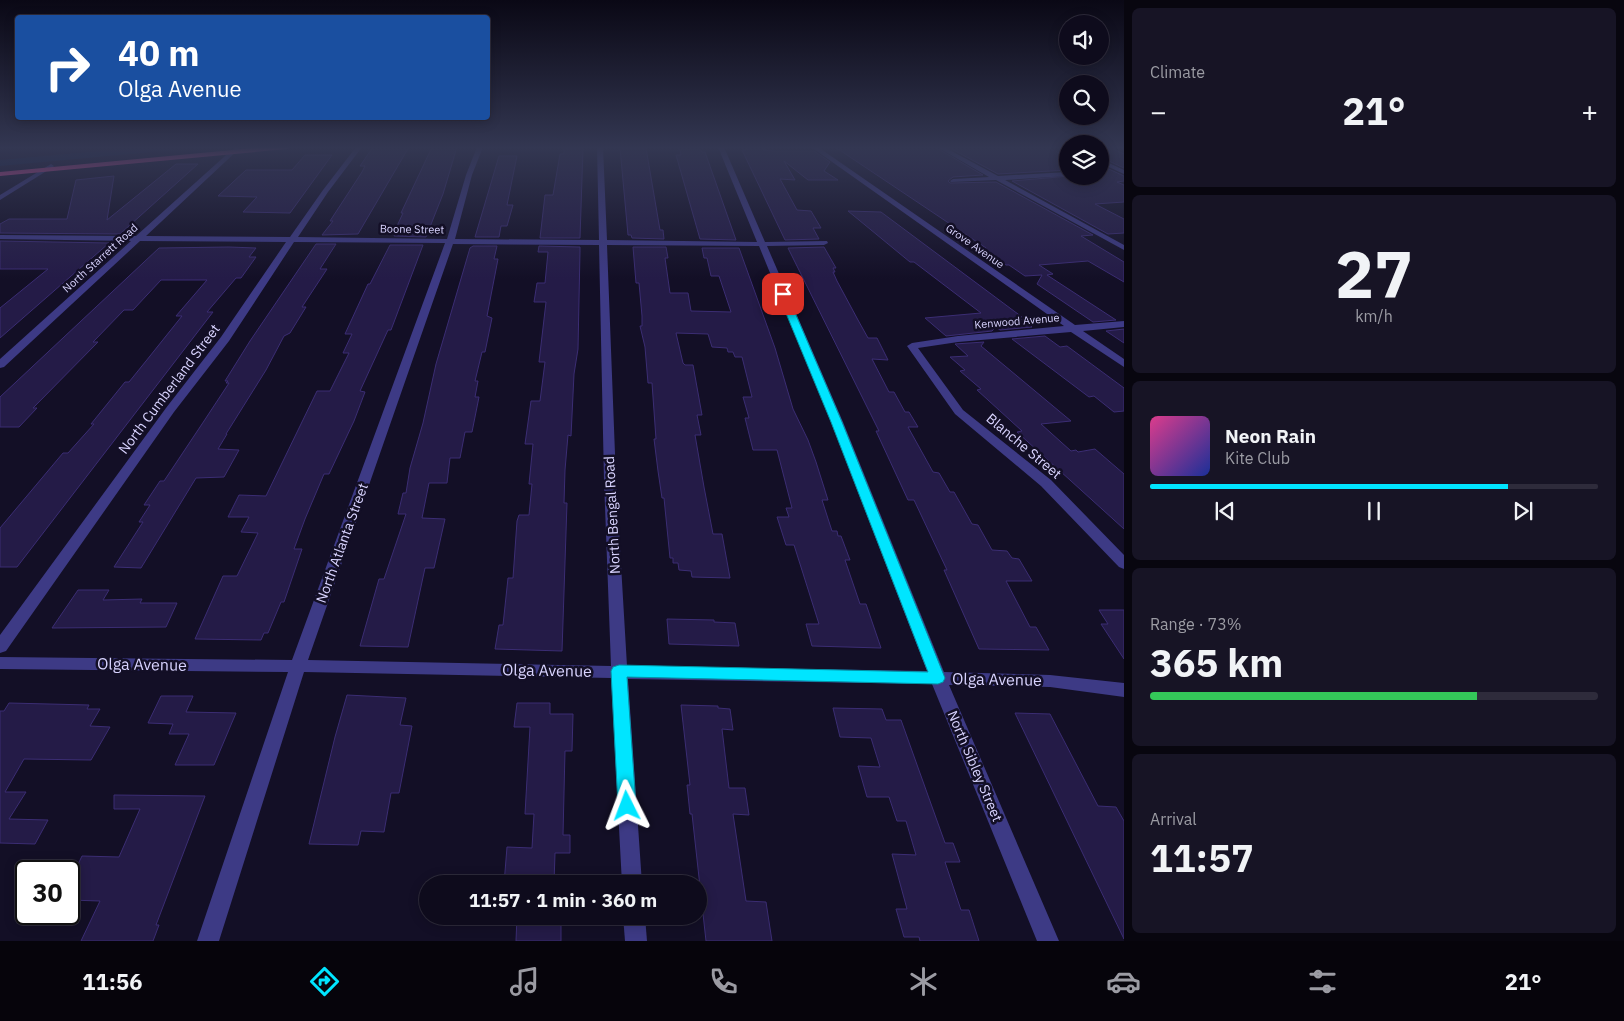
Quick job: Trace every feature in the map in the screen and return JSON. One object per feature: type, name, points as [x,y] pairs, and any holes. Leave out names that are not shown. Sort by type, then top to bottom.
[{"type":"street","points":[[0,198],[11,191]]},
{"type":"street","name":"North Starrett Road","points":[[0,365],[190,191]]},
{"type":"street","name":"North Cumberland Street","points":[[0,647],[170,410],[224,340],[325,191]]},
{"type":"street","name":"North Atlanta Street","points":[[208,941],[299,666],[466,191]]},
{"type":"street","name":"North Bengal Road","points":[[602,191],[610,480],[631,875]]},
{"type":"street","name":"North Sibley Street","points":[[740,191],[837,422],[938,678],[1048,941]]},
{"type":"street","name":"Grove Avenue","points":[[877,191],[1124,364]]},
{"type":"street","points":[[1020,191],[1124,248]]},
{"type":"street","name":"Boone Street","points":[[1,237],[824,243]]},
{"type":"street","name":"Kenwood Avenue","points":[[912,346],[958,339],[1124,324]]},
{"type":"street","name":"Blanche Street","points":[[912,346],[920,361],[959,412],[1046,483],[1124,564]]},
{"type":"street","name":"Olga Avenue","points":[[0,663],[619,671],[938,678],[1050,681],[1124,690]]},
{"type":"street","points":[[635,925],[636,941]]},
{"type":"building","points":[[73,191],[112,191],[107,220],[143,191],[168,191],[120,234],[0,233],[0,224],[9,219],[67,219]]},
{"type":"building","points":[[223,191],[306,191],[290,213],[243,212],[257,197],[218,196]]},
{"type":"building","points":[[350,191],[383,191],[358,234],[322,235],[333,221],[330,221]]},
{"type":"building","points":[[411,191],[444,191],[426,237],[394,236],[403,213],[401,213]]},
{"type":"building","points":[[489,191],[510,191],[507,205],[513,205],[507,226],[501,226],[499,237],[475,237]]},
{"type":"building","points":[[554,191],[582,191],[580,238],[540,238],[545,195],[553,195]]},
{"type":"building","points":[[624,191],[653,191],[660,230],[663,230],[664,239],[632,238],[631,235],[628,235]]},
{"type":"building","points":[[686,191],[719,191],[736,240],[700,239]]},
{"type":"building","points":[[762,191],[787,191],[797,210],[811,211],[821,228],[813,228],[819,239],[785,240]]},
{"type":"building","points":[[901,191],[1012,191],[1093,235],[1081,236],[1124,262],[1124,282],[1088,261],[1039,265],[1053,274],[1047,275],[1116,320],[1093,322],[1037,284],[1042,275],[1025,276],[981,248],[986,248]]},
{"type":"building","points":[[1030,191],[1124,191],[1124,202],[1095,204],[1124,219],[1124,233],[1108,234]]},
{"type":"building","points":[[848,211],[881,212],[1022,317],[1018,317],[1032,327],[1000,330],[996,327],[992,331],[946,336],[925,318],[981,313],[914,262],[910,262]]},
{"type":"building","points":[[0,241],[109,243],[0,338],[0,308],[48,269],[0,269]]},
{"type":"building","points":[[316,244],[336,244],[320,269],[327,269],[302,307],[306,307],[290,333],[284,336],[266,370],[218,449],[239,450],[224,477],[196,478],[141,568],[114,567],[143,522],[139,522],[150,505],[144,505],[160,481],[164,481],[204,421],[229,383],[225,381],[250,341]]},
{"type":"building","points":[[390,245],[423,245],[391,330],[388,330],[360,391],[365,392],[354,421],[329,474],[324,474],[305,519],[294,549],[302,549],[284,602],[281,602],[268,633],[264,633],[261,640],[195,639],[223,576],[237,576],[258,533],[241,532],[249,517],[228,517],[239,495],[266,496],[317,391],[330,391],[349,353],[343,353],[352,334],[345,334],[368,284],[370,284]]},
{"type":"building","points":[[473,246],[497,246],[494,259],[498,259],[487,316],[492,318],[485,352],[482,352],[475,381],[478,381],[475,397],[479,397],[472,432],[465,432],[460,458],[450,458],[447,483],[429,483],[422,518],[445,519],[434,568],[425,568],[408,647],[360,646],[379,579],[384,579],[406,514],[398,514],[403,493],[406,493],[410,468],[423,423],[436,364],[470,248]]},
{"type":"building","points":[[539,246],[580,247],[578,349],[574,374],[571,436],[568,435],[565,470],[564,503],[567,503],[562,651],[495,649],[499,625],[503,625],[508,578],[513,578],[517,521],[519,515],[529,515],[532,484],[529,484],[533,444],[525,444],[531,401],[540,401],[545,362],[539,362],[546,302],[534,302],[537,283],[545,283],[548,252],[538,252]]},
{"type":"building","points":[[633,247],[666,247],[668,258],[665,258],[670,293],[688,293],[691,311],[731,312],[719,276],[711,276],[707,258],[704,258],[702,248],[739,248],[775,348],[793,409],[816,462],[828,500],[822,500],[832,531],[837,531],[838,536],[841,536],[850,560],[845,560],[860,604],[866,604],[881,648],[812,646],[806,624],[819,624],[794,545],[786,545],[777,517],[789,517],[786,508],[792,508],[777,450],[753,450],[745,418],[749,418],[743,397],[752,397],[742,357],[735,357],[733,352],[728,352],[727,348],[712,347],[708,334],[676,333],[683,363],[685,365],[693,365],[702,415],[697,415],[701,435],[695,435],[704,487],[713,534],[722,534],[730,578],[692,577],[691,571],[679,570],[678,563],[673,563],[673,558],[670,558],[664,498],[662,498],[658,471],[654,439],[656,439],[652,383],[648,383],[645,347],[640,326],[642,326],[642,316],[639,283],[636,283]]},
{"type":"building","points":[[824,247],[836,268],[833,268],[835,272],[833,272],[837,281],[868,338],[877,338],[888,360],[872,359],[889,392],[894,392],[905,412],[909,412],[918,427],[908,427],[933,472],[939,473],[950,492],[954,492],[972,524],[978,525],[992,550],[1007,551],[1012,558],[1019,559],[1032,581],[1006,581],[1030,627],[1036,627],[1049,650],[979,649],[944,570],[947,570],[914,500],[908,500],[876,431],[879,431],[788,248]]},
{"type":"building","points":[[159,248],[256,248],[249,257],[256,257],[241,278],[236,278],[207,312],[213,312],[17,567],[0,567],[0,528],[63,453],[68,453],[94,424],[91,424],[125,382],[129,382],[146,361],[182,316],[176,316],[207,280],[161,280],[133,310],[124,310],[93,342],[98,342],[33,408],[37,408],[19,427],[0,427],[0,397]]},
{"type":"building","points":[[1124,329],[1124,343],[1106,331]]},
{"type":"building","points":[[1045,336],[1060,347],[1067,346],[1124,388],[1124,411],[1114,412],[1094,396],[1089,397],[1012,339]]},
{"type":"building","points":[[984,342],[981,346],[1071,421],[1041,424],[1071,451],[1076,450],[1078,452],[1095,449],[1124,474],[1124,529],[1017,432],[1022,431],[977,390],[981,389],[960,371],[965,370],[950,357],[968,356],[955,344]]},
{"type":"building","points":[[78,590],[109,590],[103,600],[142,599],[140,603],[177,603],[166,627],[52,628]]},
{"type":"building","points":[[1099,610],[1124,610],[1124,659],[1101,624],[1108,624]]},
{"type":"building","points":[[667,619],[714,620],[714,622],[735,623],[739,646],[669,644]]},
{"type":"building","points":[[347,695],[406,698],[400,725],[412,726],[399,793],[391,793],[384,832],[361,831],[358,845],[309,844],[335,737]]},
{"type":"building","points":[[161,696],[193,696],[186,712],[236,713],[214,765],[175,765],[189,734],[169,734],[173,724],[148,723]]},
{"type":"building","points":[[9,703],[89,705],[87,709],[100,709],[90,726],[110,727],[91,760],[24,759],[5,792],[26,792],[9,819],[48,820],[35,844],[0,843],[0,711],[4,711]]},
{"type":"building","points":[[517,703],[550,703],[550,714],[573,714],[572,751],[565,751],[563,835],[570,835],[570,853],[555,853],[554,875],[505,875],[507,847],[532,848],[534,814],[525,814],[530,727],[514,727]]},
{"type":"building","points":[[681,705],[718,706],[718,708],[730,709],[733,730],[722,729],[729,788],[745,788],[749,815],[733,814],[746,901],[766,902],[772,941],[706,941],[704,925],[707,925],[707,875],[699,875],[687,785],[690,785]]},
{"type":"building","points":[[833,708],[882,709],[886,720],[901,720],[945,843],[953,843],[960,862],[945,862],[961,910],[969,910],[979,941],[920,941],[919,937],[904,937],[896,909],[907,909],[892,854],[916,855],[906,821],[897,821],[889,797],[867,797],[858,766],[880,767],[871,738],[840,737]]},
{"type":"building","points":[[1015,713],[1050,714],[1098,806],[1116,807],[1124,821],[1124,939]]},
{"type":"building","points":[[114,795],[205,796],[156,925],[159,925],[153,941],[81,941],[100,901],[80,900],[80,860],[82,856],[119,857],[140,809],[114,809]]},
{"type":"building","points":[[517,925],[561,925],[561,941],[516,941]]},
{"type":"route","points":[[627,806],[619,671],[938,678],[837,422],[783,294]]}]
